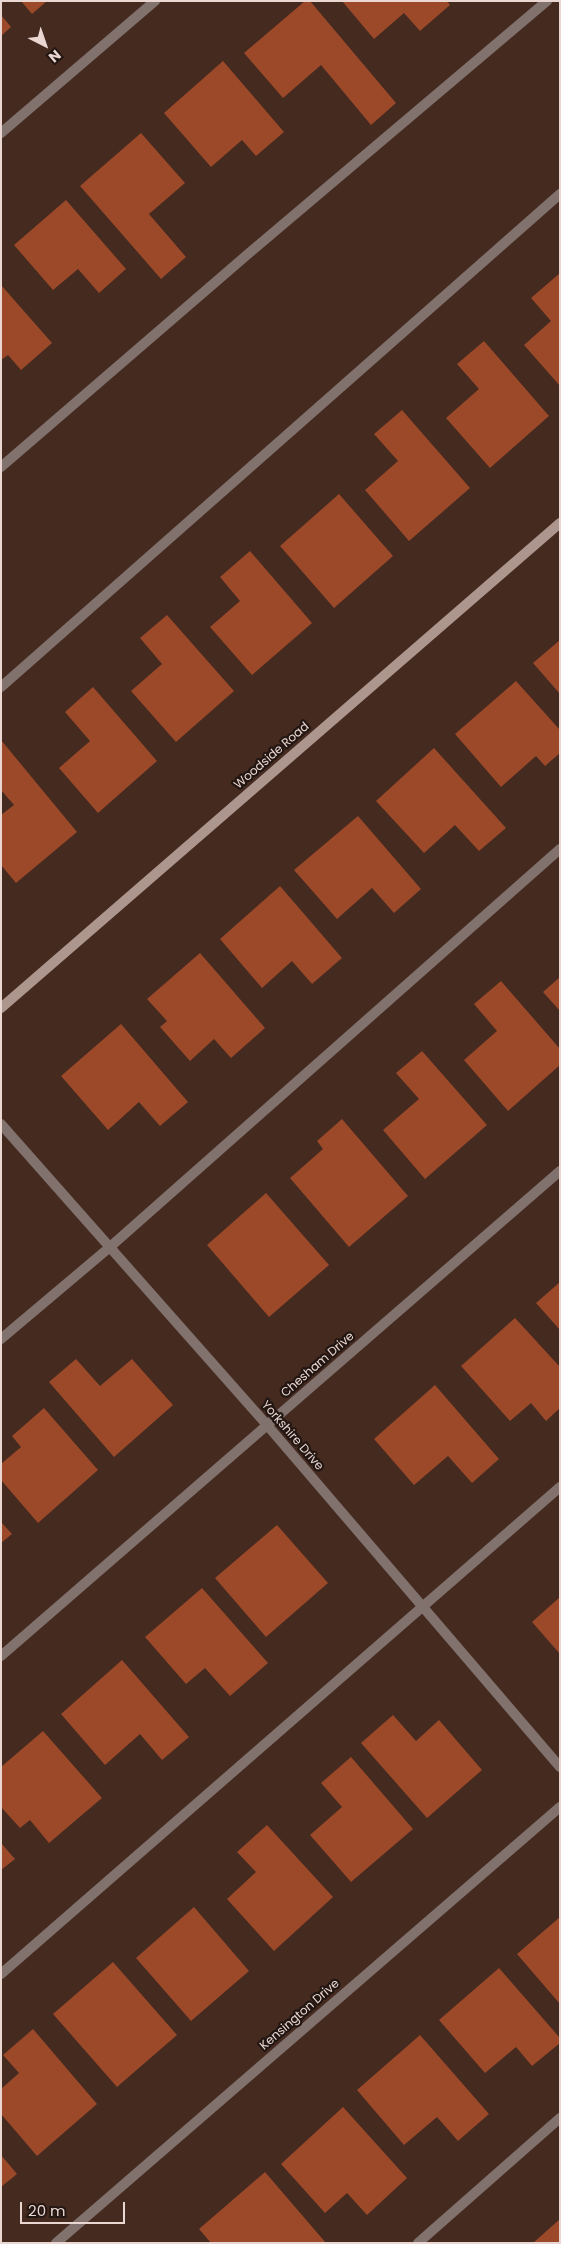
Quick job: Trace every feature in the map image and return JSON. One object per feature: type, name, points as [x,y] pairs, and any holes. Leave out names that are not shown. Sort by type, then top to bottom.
[{"type":"street","points":[[1,133],[155,1]]},
{"type":"street","points":[[1,466],[547,1]]},
{"type":"street","points":[[1,686],[560,194]]},
{"type":"street","name":"Woodside Road","points":[[1,1008],[560,523]]},
{"type":"street","points":[[1,1339],[110,1247],[560,849]]},
{"type":"street","name":"Yorkshire Drive","points":[[1,1124],[267,1425],[560,1767]]},
{"type":"street","name":"Chesham Drive","points":[[1,1656],[560,1171]]},
{"type":"street","points":[[1,1974],[560,1487]]},
{"type":"street","name":"Kensington Drive","points":[[56,2243],[560,1807]]},
{"type":"street","points":[[418,2243],[560,2118]]},
{"type":"building","points":[[21,1],[47,1],[32,14]]},
{"type":"building","points":[[305,1],[310,1],[396,103],[371,125],[321,65],[283,98],[244,53]]},
{"type":"building","points":[[342,1],[447,1],[450,5],[420,31],[404,13],[374,39]]},
{"type":"building","points":[[1,15],[11,27],[1,36]]},
{"type":"building","points":[[223,61],[284,132],[256,156],[242,140],[211,167],[164,113]]},
{"type":"building","points":[[141,133],[185,183],[149,214],[186,257],[161,279],[80,186]]},
{"type":"building","points":[[66,200],[126,269],[99,293],[78,269],[53,290],[14,245]]},
{"type":"building","points":[[560,273],[560,386],[524,345],[551,321],[531,298]]},
{"type":"building","points":[[1,285],[52,343],[21,370],[8,355],[1,360]]},
{"type":"building","points":[[484,341],[549,416],[490,468],[446,418],[479,389],[457,364]]},
{"type":"building","points":[[402,410],[470,488],[409,541],[365,490],[398,461],[374,434]]},
{"type":"building","points":[[339,494],[393,556],[334,608],[280,546]]},
{"type":"building","points":[[250,551],[312,623],[252,675],[210,627],[240,601],[220,577]]},
{"type":"building","points":[[167,615],[234,691],[176,742],[131,691],[162,664],[140,638]]},
{"type":"building","points":[[560,640],[560,694],[533,663]]},
{"type":"building","points":[[516,681],[560,730],[560,753],[545,766],[536,756],[501,787],[455,734]]},
{"type":"building","points":[[93,687],[157,761],[98,813],[59,768],[90,741],[65,712]]},
{"type":"building","points":[[1,740],[77,832],[16,883],[1,865],[1,815],[14,805],[1,790]]},
{"type":"building","points":[[434,748],[506,828],[479,851],[455,825],[424,853],[376,801]]},
{"type":"building","points":[[358,816],[421,889],[394,913],[372,888],[337,919],[294,870]]},
{"type":"building","points":[[280,886],[342,958],[312,984],[292,961],[262,988],[220,939]]},
{"type":"building","points":[[200,953],[265,1028],[231,1058],[214,1039],[190,1061],[160,1027],[167,1021],[147,999]]},
{"type":"building","points":[[560,977],[560,1011],[543,992]]},
{"type":"building","points":[[501,981],[560,1049],[560,1065],[508,1111],[464,1060],[497,1031],[474,1004]]},
{"type":"building","points":[[121,1024],[188,1102],[160,1126],[139,1102],[108,1130],[61,1076]]},
{"type":"building","points":[[422,1051],[487,1125],[425,1179],[383,1130],[419,1099],[396,1073]]},
{"type":"building","points":[[342,1119],[408,1196],[349,1247],[290,1178],[323,1149],[317,1141]]},
{"type":"building","points":[[266,1193],[329,1265],[269,1317],[207,1245]]},
{"type":"building","points":[[560,1282],[560,1330],[536,1303]]},
{"type":"building","points":[[515,1318],[560,1367],[560,1408],[546,1421],[531,1403],[510,1421],[461,1366]]},
{"type":"building","points":[[76,1359],[100,1386],[132,1359],[173,1405],[114,1457],[49,1382]]},
{"type":"building","points":[[435,1385],[499,1459],[472,1483],[448,1456],[414,1485],[374,1439]]},
{"type":"building","points":[[44,1408],[98,1470],[38,1523],[1,1480],[1,1464],[21,1447],[12,1436]]},
{"type":"building","points":[[1,1522],[12,1534],[1,1543]]},
{"type":"building","points":[[277,1525],[328,1583],[266,1637],[215,1578]]},
{"type":"building","points":[[202,1588],[268,1663],[230,1696],[205,1668],[186,1684],[145,1637]]},
{"type":"building","points":[[560,1597],[560,1654],[532,1622]]},
{"type":"building","points":[[122,1660],[189,1737],[162,1760],[140,1734],[105,1765],[61,1714]]},
{"type":"building","points":[[393,1715],[416,1741],[439,1720],[482,1770],[427,1818],[361,1743]]},
{"type":"building","points":[[43,1731],[102,1798],[49,1843],[30,1820],[20,1828],[1,1807],[1,1767]]},
{"type":"building","points":[[351,1757],[413,1829],[351,1882],[310,1835],[342,1807],[321,1783]]},
{"type":"building","points":[[267,1825],[333,1897],[274,1951],[227,1899],[256,1872],[237,1852]]},
{"type":"building","points":[[1,1843],[15,1859],[1,1870]]},
{"type":"building","points":[[194,1907],[249,1971],[191,2021],[136,1958]]},
{"type":"building","points":[[560,1917],[560,2004],[517,1954]]},
{"type":"building","points":[[113,1962],[177,2035],[117,2087],[53,2014]]},
{"type":"building","points":[[499,1968],[560,2038],[560,2043],[532,2066],[516,2047],[485,2073],[439,2020]]},
{"type":"building","points":[[33,2029],[97,2104],[37,2156],[1,2114],[1,2089],[19,2073],[3,2055]]},
{"type":"building","points":[[420,2035],[489,2114],[458,2141],[437,2117],[404,2145],[357,2090]]},
{"type":"building","points":[[343,2107],[407,2178],[367,2215],[347,2193],[325,2213],[281,2164]]},
{"type":"building","points":[[1,2155],[17,2174],[1,2187]]},
{"type":"building","points":[[265,2172],[326,2243],[211,2243],[199,2229]]},
{"type":"building","points":[[560,2219],[560,2243],[533,2243]]}]
